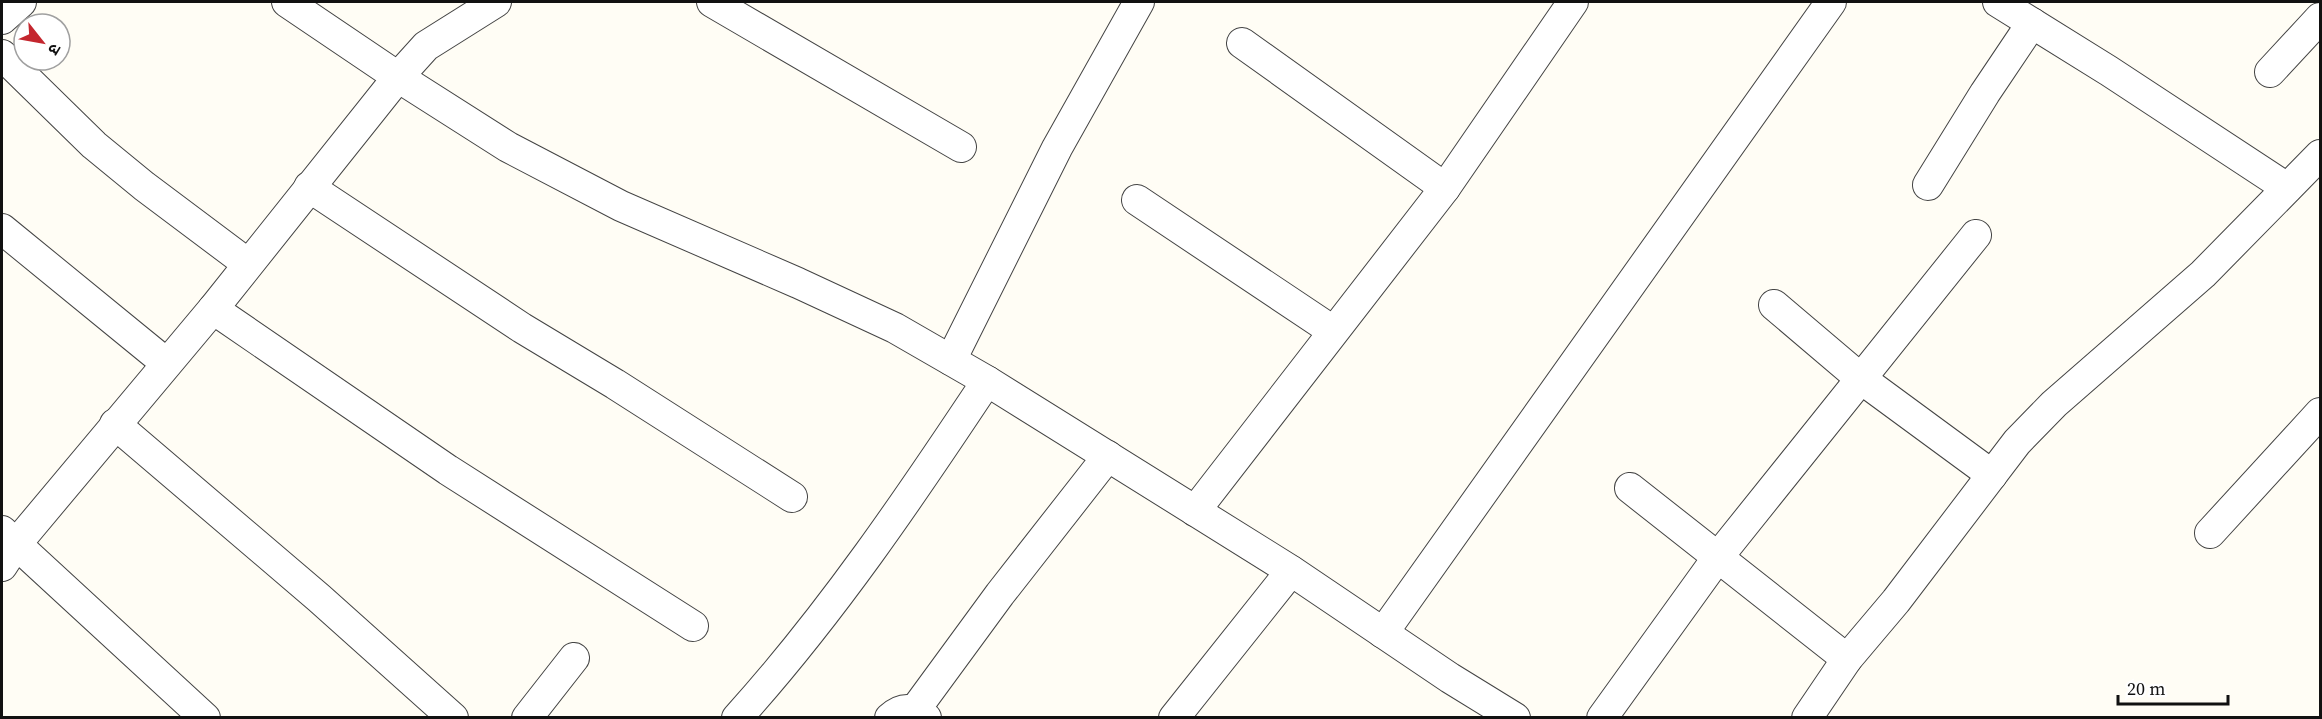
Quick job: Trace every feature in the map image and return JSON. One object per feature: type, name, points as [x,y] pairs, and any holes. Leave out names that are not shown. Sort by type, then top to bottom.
[{"type":"street","points":[[2,19],[21,2]]},
{"type":"street","points":[[287,2],[398,77],[508,147],[621,206],[895,328],[951,360],[1291,571],[1383,633],[1482,710],[1515,717]]},
{"type":"street","points":[[206,717],[7,546],[213,309],[398,77],[426,46],[496,2]]},
{"type":"street","points":[[712,2],[961,147]]},
{"type":"street","points":[[951,360],[1057,148],[1138,2]]},
{"type":"street","points":[[1195,511],[1445,188],[1574,2]]},
{"type":"street","points":[[1383,633],[1831,2]]},
{"type":"street","points":[[1998,2],[2287,188]]},
{"type":"street","points":[[2270,72],[2320,18]]},
{"type":"street","points":[[1928,185],[2032,23]]},
{"type":"street","points":[[1242,43],[1445,188]]},
{"type":"street","points":[[2,55],[94,145],[144,186],[248,264]]},
{"type":"street","points":[[1807,717],[1847,659],[1896,601],[2017,442],[2054,404],[2203,274],[2320,155]]},
{"type":"street","points":[[309,187],[522,328],[615,384],[792,497]]},
{"type":"street","points":[[1137,200],[1333,331]]},
{"type":"street","points":[[1602,717],[1718,556],[1976,235]]},
{"type":"street","points":[[7,244],[166,363]]},
{"type":"street","points":[[1774,305],[1860,378],[1992,475]]},
{"type":"street","points":[[213,309],[448,470],[693,626]]},
{"type":"street","points":[[737,717],[771,681],[866,558],[919,484],[987,381]]},
{"type":"street","points":[[2210,533],[2320,412]]},
{"type":"street","points":[[115,424],[319,598],[453,717]]},
{"type":"street","points":[[910,715],[1000,594],[1108,456]]},
{"type":"street","points":[[1630,488],[1847,659]]},
{"type":"street","points":[[1184,714],[1291,571]]},
{"type":"street","points":[[527,717],[574,658]]}]
